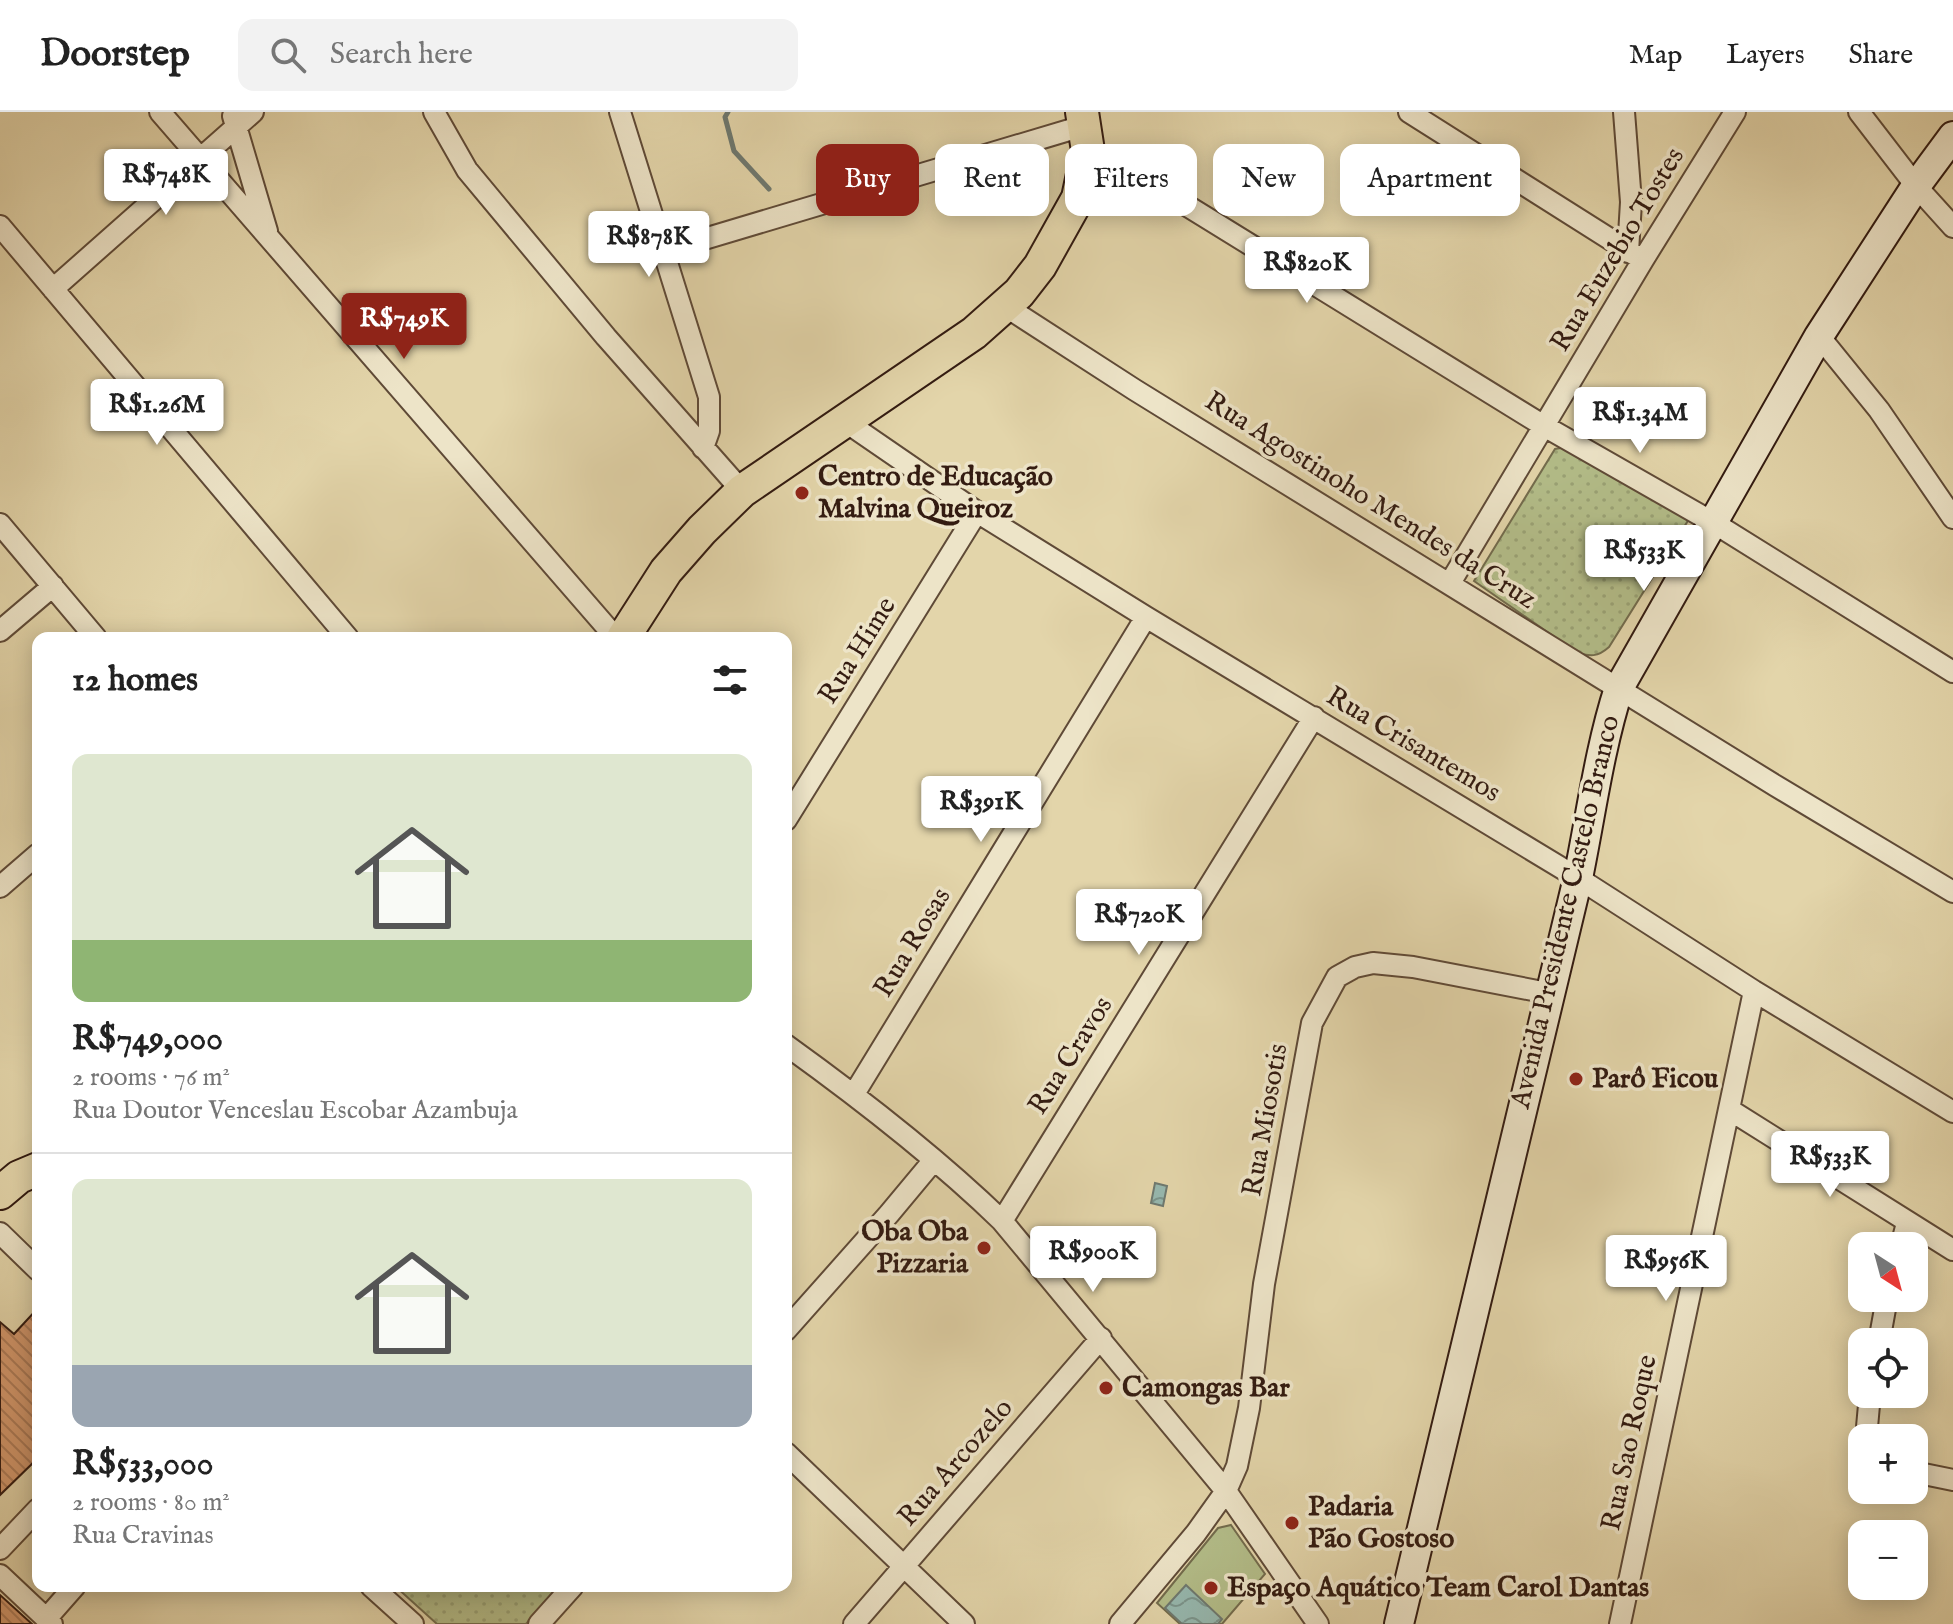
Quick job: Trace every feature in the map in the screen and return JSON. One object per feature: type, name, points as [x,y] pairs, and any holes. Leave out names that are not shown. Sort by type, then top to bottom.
[{"type":"main road","points":[[627,632],[666,571],[742,491],[974,333],[1019,293],[1040,266],[1078,198],[1085,129]]},
{"type":"main road","points":[[0,1193],[19,1177],[32,1172]]},
{"type":"street","points":[[160,112],[611,632]]},
{"type":"street","points":[[434,112],[467,170],[606,337],[742,491]]},
{"type":"street","points":[[620,112],[709,397],[709,431],[703,448]]},
{"type":"street","points":[[1409,112],[1636,256]]},
{"type":"street","points":[[1624,112],[1636,256]]},
{"type":"street","name":"Rua Euzebio Tostes","points":[[1450,583],[1544,426],[1636,256],[1735,112]]},
{"type":"street","points":[[1859,112],[1916,186],[1953,227]]},
{"type":"street","points":[[53,289],[199,159],[240,116]]},
{"type":"street","points":[[240,116],[268,236]]},
{"type":"street","points":[[664,251],[1085,129],[1134,173],[1544,426],[1714,523],[1953,672]]},
{"type":"street","name":"Avenida Presidente Castelo Branco","points":[[1399,1624],[1578,878],[1605,731],[1619,688],[1819,336],[1916,186],[1953,136]]},
{"type":"street","points":[[0,226],[343,632]]},
{"type":"street","name":"Rua Agostinoho Mendes da Cruz","points":[[1005,306],[1135,390],[1953,892]]},
{"type":"street","points":[[1819,336],[1879,410],[1953,518]]},
{"type":"street","name":"Rua Crisantemos","points":[[846,422],[977,512],[1578,878],[1754,991],[1953,1112]]},
{"type":"street","name":"Rua Hime","points":[[792,810],[977,512]]},
{"type":"street","points":[[0,524],[91,632]]},
{"type":"street","points":[[0,631],[53,586]]},
{"type":"street","name":"Rua Rosas","points":[[854,1094],[1146,617]]},
{"type":"street","name":"Rua Cravos","points":[[1002,1221],[1314,717]]},
{"type":"street","points":[[0,887],[32,859]]},
{"type":"street","name":"Rua Miosotis","points":[[1120,1624],[1196,1533],[1226,1491],[1243,1443],[1264,1284],[1312,1023],[1337,977],[1355,967],[1373,963],[1413,967],[1548,993]]},
{"type":"street","name":"Rua Sao Roque","points":[[1620,1624],[1754,991]]},
{"type":"street","points":[[792,1049],[854,1094],[1002,1221],[1226,1491],[1318,1624]]},
{"type":"street","points":[[1730,1110],[1953,1250]]},
{"type":"street","points":[[792,1323],[934,1160]]},
{"type":"street","points":[[1905,1232],[1907,1223]]},
{"type":"street","points":[[0,1233],[32,1264]]},
{"type":"street","name":"Rua Arcozelo","points":[[854,1624],[1101,1338]]},
{"type":"street","points":[[792,1459],[964,1624]]},
{"type":"street","points":[[1928,1475],[1953,1480]]},
{"type":"street","points":[[0,1549],[32,1515]]},
{"type":"street","points":[[0,1575],[49,1621],[71,1592]]},
{"type":"street","points":[[378,1592],[413,1624]]},
{"type":"street","points":[[539,1624],[568,1592]]},
{"type":"green space","points":[[1566,447],[1689,519],[1609,647],[1594,655],[1576,652],[1474,581],[1555,449]]},
{"type":"green space","name":"Espaço Aquático Team Carol Dantas","points":[[1231,1525],[1265,1574],[1222,1624],[1180,1624],[1157,1603],[1218,1528]]},
{"type":"green space","points":[[402,1592],[554,1592],[526,1624],[437,1624]]},
{"type":"water","points":[[1155,1183],[1167,1186],[1163,1206],[1151,1203]]},
{"type":"water","points":[[1186,1585],[1222,1619],[1218,1624],[1182,1624],[1165,1608]]},
{"type":"building","points":[[32,1314],[32,1464],[0,1495],[0,1322],[14,1334]]},
{"type":"building","points":[[0,1595],[32,1624],[0,1624]]},
{"type":"waterway","points":[[728,112],[725,117],[734,151],[769,189]]},
{"type":"place","name":"Centro de Educação Malvina Queiroz","points":[[802,493]]},
{"type":"place","name":"Parô Ficou","points":[[1576,1079]]},
{"type":"place","name":"Oba Oba Pizzaria","points":[[984,1248]]},
{"type":"place","name":"Camongas Bar","points":[[1106,1388]]},
{"type":"place","name":"Padaria Pão Gostoso","points":[[1292,1523]]},
{"type":"place","name":"Espaço Aquático Team Carol Dantas","points":[[1211,1588]]}]
